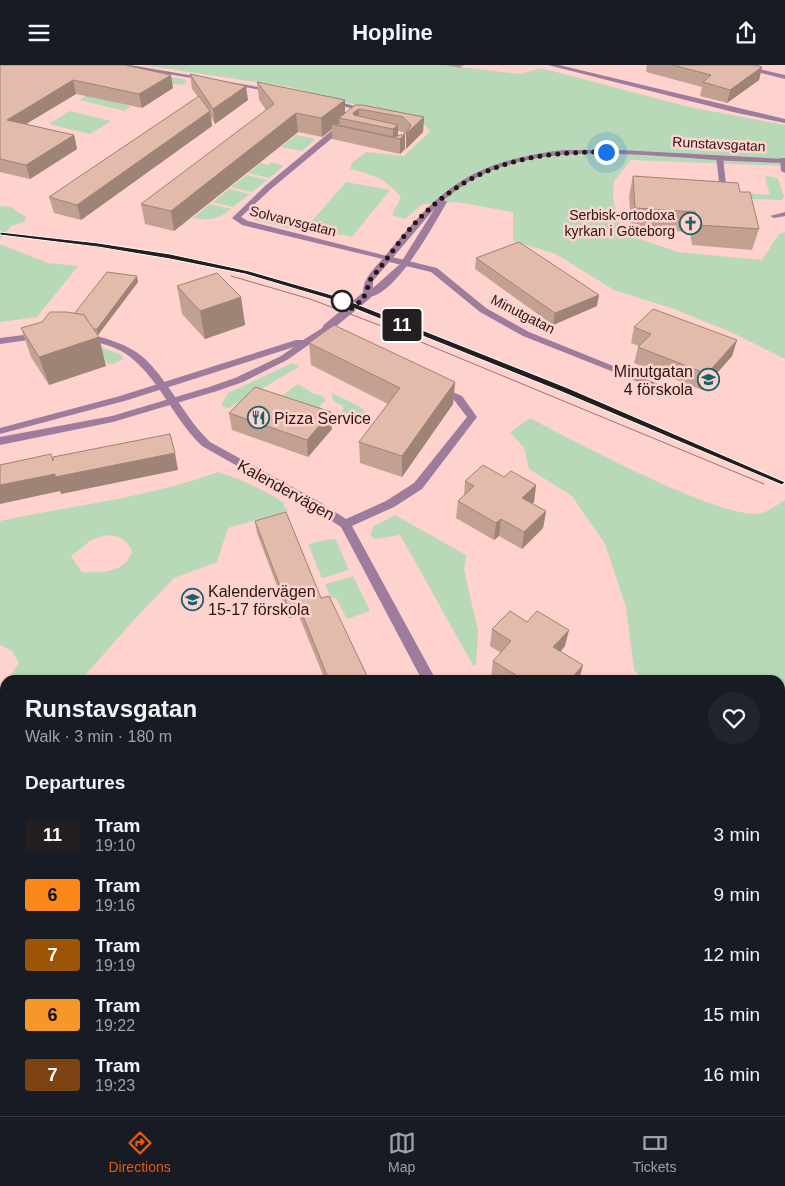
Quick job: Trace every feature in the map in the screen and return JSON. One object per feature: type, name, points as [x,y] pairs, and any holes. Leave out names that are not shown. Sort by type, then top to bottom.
[{"type":"street","points":[[118,65],[281,91]]},
{"type":"street","points":[[551,65],[785,121]]},
{"type":"street","points":[[733,65],[785,77]]},
{"type":"street","name":"Solvarvsgatan","points":[[318,99],[346,104],[360,111],[252,201],[237,214],[236,218],[245,223],[388,259]]},
{"type":"street","points":[[344,125],[354,127]]},
{"type":"street","points":[[331,135],[341,137]]},
{"type":"street","name":"Runstavsgatan","points":[[367,295],[369,281],[426,212],[450,191],[486,170],[536,156],[606,152],[784,161]]},
{"type":"street","points":[[719,158],[723,182]]},
{"type":"street","points":[[784,161],[785,171]]},
{"type":"street","name":"Runstavsgatan","points":[[0,431],[238,380],[284,358],[321,334],[367,295],[386,285],[407,264],[450,191]]},
{"type":"street","points":[[774,216],[785,214]]},
{"type":"street","name":"Minutgatan","points":[[388,259],[434,270],[483,310],[526,334],[653,384]]},
{"type":"street","name":"Runstavsgatan","points":[[0,441],[114,419],[167,394],[321,334]]},
{"type":"street","name":"Kalendervägen","points":[[68,335],[106,341],[126,350],[148,366],[191,430],[206,445],[314,504],[345,524],[426,675]]},
{"type":"street","points":[[0,341],[54,336]]},
{"type":"street","points":[[345,524],[390,504],[418,486],[472,417],[458,398],[432,385]]},
{"type":"green space","points":[[143,65],[443,65],[520,74],[541,68],[689,107],[785,125],[785,166],[631,160],[614,181],[613,199],[622,233],[678,252],[762,260],[779,234],[785,232],[785,359],[733,333],[674,309],[614,290],[556,254],[513,241],[513,212],[457,202],[423,204],[405,219],[392,215],[401,197],[378,178],[350,169],[352,163],[366,152],[404,156],[430,131],[423,123],[290,87]]},
{"type":"green space","points":[[127,71],[184,79],[187,82],[182,85],[153,82],[140,86],[115,102],[130,106],[125,111],[79,100]]},
{"type":"green space","points":[[70,111],[111,121],[90,134],[49,124]]},
{"type":"green space","points":[[296,135],[315,139],[302,151],[281,147]]},
{"type":"green space","points":[[271,162],[284,166],[269,178],[248,173],[261,163],[268,165]]},
{"type":"green space","points":[[247,175],[267,180],[252,192],[231,187]]},
{"type":"green space","points":[[766,176],[778,178],[784,197],[782,200],[724,198],[723,192],[770,195]]},
{"type":"green space","points":[[346,182],[390,190],[352,237],[306,228]]},
{"type":"green space","points":[[229,189],[250,194],[233,207],[213,202]]},
{"type":"green space","points":[[210,204],[231,209],[213,218],[193,218]]},
{"type":"green space","points":[[0,206],[10,207],[26,217],[24,222],[11,226],[0,239]]},
{"type":"green space","points":[[253,211],[283,219],[286,217],[287,222],[293,227],[291,229],[255,220],[250,216]]},
{"type":"green space","points":[[0,244],[48,263],[78,266],[37,317],[0,322]]},
{"type":"green space","points":[[101,347],[122,355],[123,359],[113,364],[108,364],[98,349]]},
{"type":"green space","points":[[292,363],[300,366],[229,408],[221,405],[228,393]]},
{"type":"green space","points":[[298,384],[312,393],[323,396],[326,401],[322,403],[319,409],[330,415],[339,414],[343,409],[343,406],[333,401],[332,393],[359,406],[366,412],[359,419],[350,421],[340,420],[319,413],[292,398],[282,402],[278,399]]},
{"type":"green space","points":[[530,418],[647,477],[683,493],[743,513],[762,513],[785,500],[785,675],[639,675],[634,670],[626,607],[605,544],[572,496],[529,469],[524,448],[510,432]]},
{"type":"green space","points":[[218,472],[268,493],[285,503],[283,505],[288,511],[228,528],[217,562],[174,578],[85,675],[11,675],[19,662],[12,651],[0,645],[0,521],[138,495]],"holes":[[[104,535],[117,537],[127,543],[132,550],[125,563],[112,570],[105,572],[82,572],[71,556],[90,541]]]},
{"type":"green space","points":[[395,515],[466,555],[464,569],[478,631],[476,665],[473,665],[400,535],[376,539],[370,535],[374,526]]},
{"type":"green space","points":[[330,539],[336,540],[349,570],[322,578],[308,544]]},
{"type":"green space","points":[[353,576],[370,611],[347,619],[336,598],[331,598],[325,584]]},
{"type":"building","points":[[0,65],[125,65],[171,75],[139,94],[73,80],[7,120],[74,135],[26,165],[0,159]]},
{"type":"building","points":[[672,65],[755,65],[762,67],[730,90],[703,82],[711,75]]},
{"type":"building","points":[[190,74],[246,86],[213,109]]},
{"type":"building","points":[[257,82],[345,100],[321,118],[296,113],[171,211],[141,204],[274,104]]},
{"type":"building","points":[[199,96],[210,111],[77,205],[49,197]]},
{"type":"building","points":[[355,105],[424,117],[406,134],[411,125],[403,117],[359,109],[353,113],[354,115],[398,125],[393,129],[339,118]]},
{"type":"building","points":[[332,124],[393,137],[405,134],[400,139]]},
{"type":"building","points":[[633,176],[738,183],[740,192],[750,192],[759,229],[697,225],[695,212],[635,208]]},
{"type":"building","points":[[519,242],[599,295],[555,313],[476,258]]},
{"type":"building","points":[[107,272],[137,276],[97,329],[93,329],[84,315],[74,314]]},
{"type":"building","points":[[217,273],[241,297],[200,311],[177,286]]},
{"type":"building","points":[[653,309],[737,340],[707,374],[638,347],[651,334],[634,327]]},
{"type":"building","points":[[50,312],[84,315],[99,337],[39,357],[21,328],[42,322]]},
{"type":"building","points":[[334,325],[455,382],[402,456],[359,442],[400,388],[309,343]]},
{"type":"building","points":[[255,387],[331,412],[307,440],[229,413]]},
{"type":"building","points":[[170,434],[175,453],[55,477],[55,474],[0,485],[0,465],[51,454],[53,461],[53,457]]},
{"type":"building","points":[[483,465],[504,477],[511,471],[536,485],[522,498],[546,511],[524,532],[501,519],[496,523],[458,501],[474,486],[465,481]]},
{"type":"building","points":[[286,512],[321,598],[329,596],[367,675],[327,675],[298,604],[288,607],[255,521]]},
{"type":"building","points":[[510,611],[527,622],[537,611],[569,630],[553,647],[583,665],[574,675],[516,675],[493,661],[511,641],[492,629]]},
{"type":"tram line","name":"11","points":[[0,234],[98,245],[170,257],[247,272],[283,282],[336,299],[426,334],[785,482]]},
{"type":"tram line","points":[[2,234],[179,258],[249,273],[306,289],[416,330],[773,478]]},
{"type":"tram line","points":[[231,276],[310,299],[387,328],[764,484]]},
{"type":"place","name":"Serbisk-ortodoxa kyrkan i Göteborg","points":[[691,223]]},
{"type":"place","name":"Minutgatan 4 förskola","points":[[709,380]]},
{"type":"place","name":"Pizza Service","points":[[258,418]]},
{"type":"place","name":"Kalendervägen 15-17 förskola","points":[[192,600]]},
{"type":"route","points":[[342,301],[347,312],[363,299],[367,295],[369,281],[402,240],[426,212],[460,184],[486,170],[536,156],[558,153],[606,152]]}]
